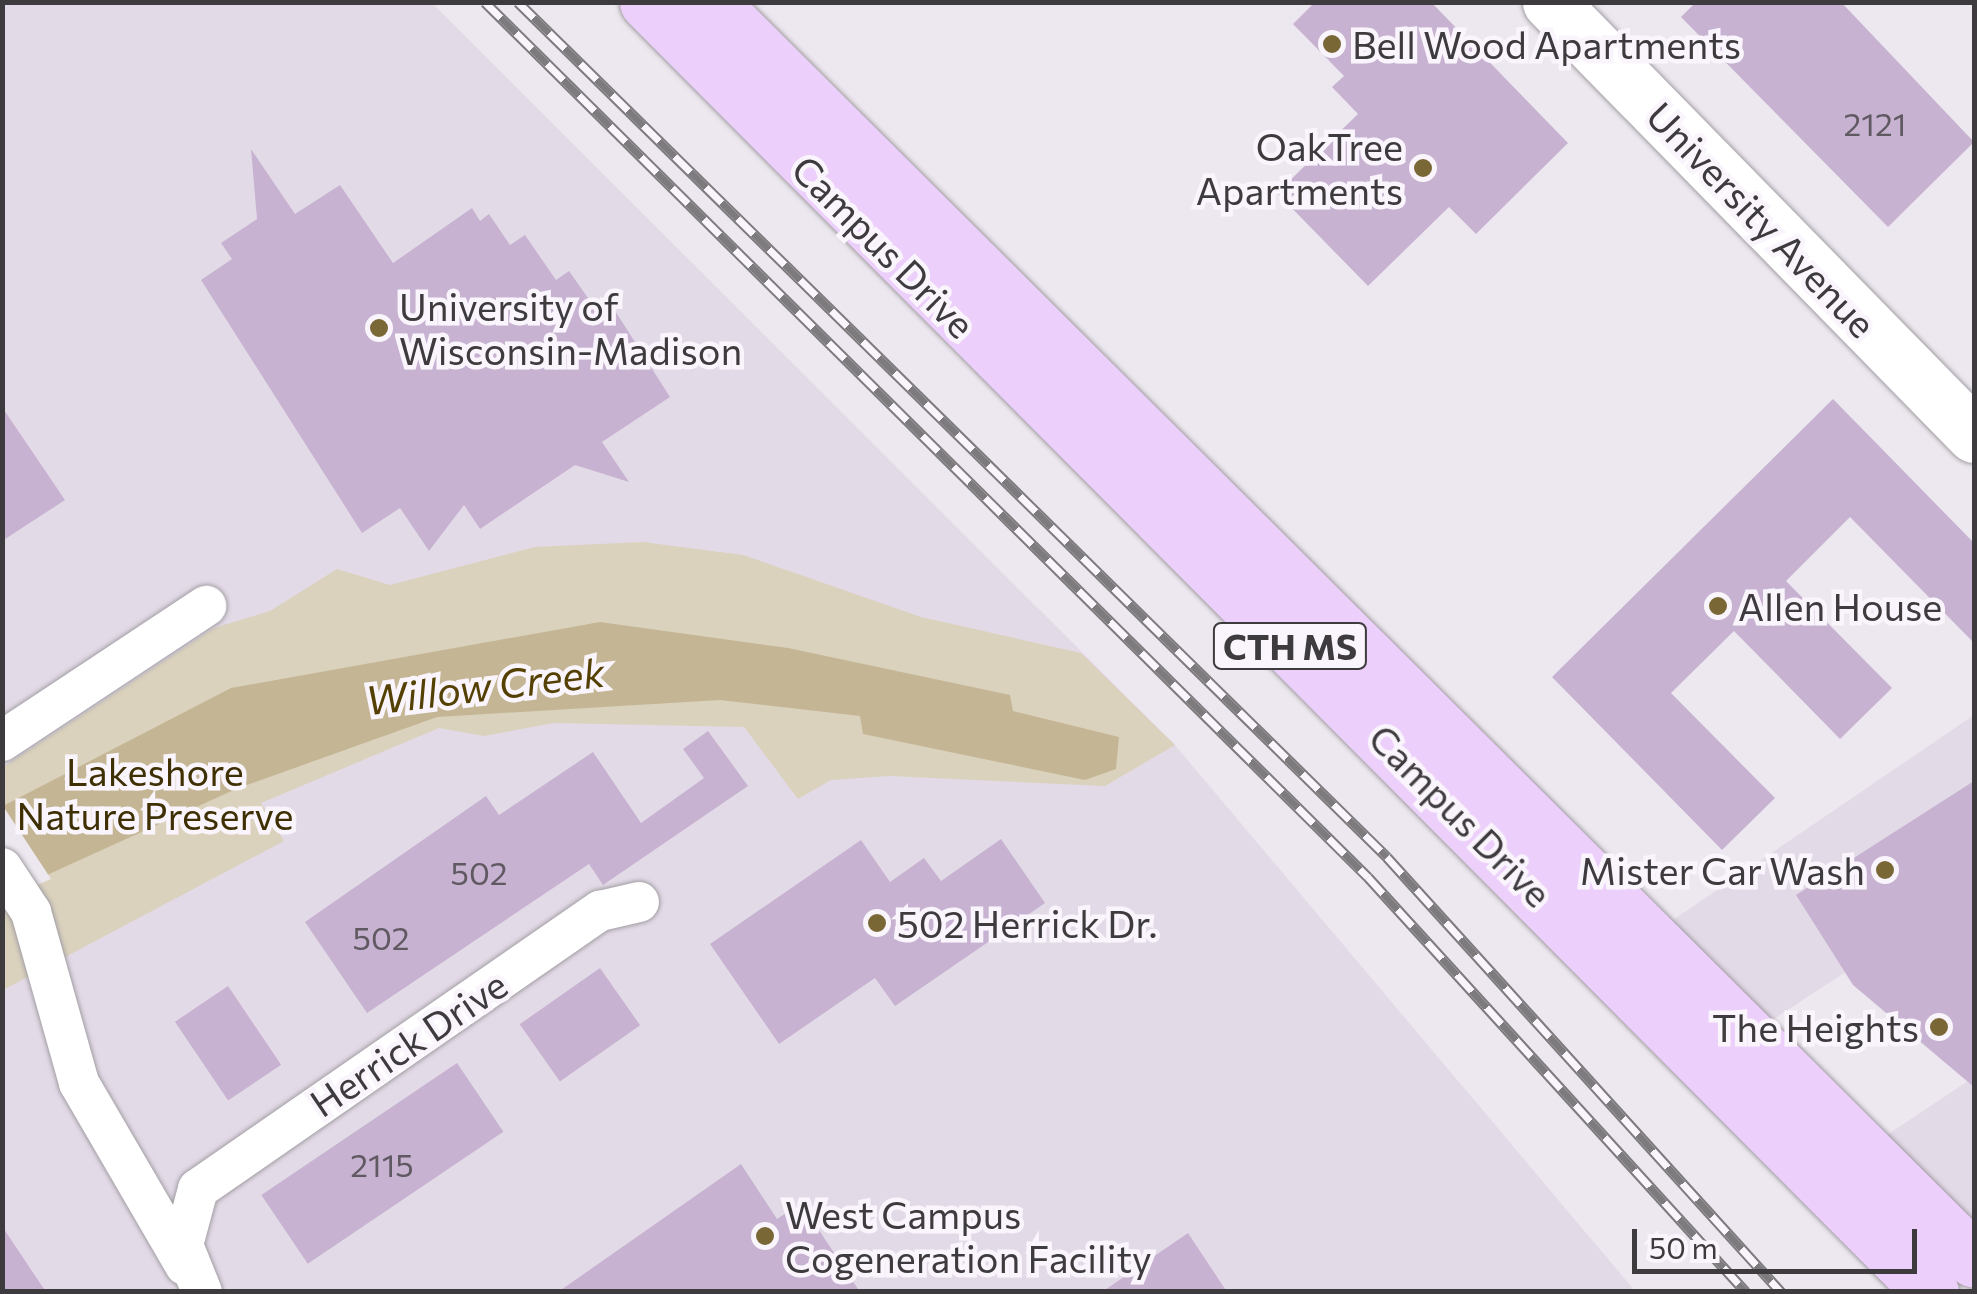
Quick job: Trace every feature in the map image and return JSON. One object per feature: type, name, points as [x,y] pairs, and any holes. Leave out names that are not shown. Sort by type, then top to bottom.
[{"type":"main road","name":"Campus Drive","points":[[647,2],[1931,1292]]},
{"type":"main road","name":"Campus Drive","points":[[710,2],[1974,1260]]},
{"type":"street","name":"University Avenue","points":[[1550,2],[1974,435]]},
{"type":"street","points":[[2,741],[206,606]]},
{"type":"street","points":[[2,868],[25,902],[79,1083],[190,1268]]},
{"type":"street","name":"Herrick Drive","points":[[190,1268],[190,1205],[215,1175],[600,911],[640,902]]},
{"type":"shaded area","name":"University of Wisconsin-Madison","points":[[3,2],[432,3],[1175,745],[1635,1291],[3,1292]]},
{"type":"shaded area","points":[[1974,715],[1974,888],[1751,1034],[1651,935]]},
{"type":"shaded area","points":[[1974,1077],[1974,1236],[1866,1149]]},
{"type":"green space","name":"Lakeshore Nature Preserve","points":[[643,542],[743,555],[921,617],[1081,653],[1175,745],[1105,786],[889,776],[831,780],[798,799],[744,727],[554,723],[484,736],[439,728],[261,803],[284,841],[3,990],[3,767],[214,628],[270,611],[337,569],[390,585],[535,547]]},
{"type":"water","name":"Willow Creek","points":[[600,622],[788,648],[1010,695],[1013,711],[1119,737],[1116,769],[1085,780],[863,734],[860,716],[720,700],[437,717],[236,789],[3,895],[3,806],[231,688]]},
{"type":"pier","points":[[2,806],[51,879],[2,900]]},
{"type":"building","name":"OakTree Apartments","points":[[1315,2],[1431,2],[1568,143],[1476,234],[1449,207],[1368,286],[1277,193],[1358,114],[1332,87],[1344,76],[1293,24]]},
{"type":"building","points":[[1696,2],[1841,2],[1974,142],[1888,227],[1681,17]]},
{"type":"building","points":[[251,149],[295,214],[340,185],[393,263],[472,208],[480,221],[489,214],[510,245],[525,235],[556,280],[569,271],[600,315],[612,306],[670,397],[602,442],[629,482],[575,465],[480,529],[464,505],[429,551],[400,508],[362,533],[201,280],[232,259],[221,243],[257,219]]},
{"type":"building","name":"Allen House","points":[[1833,399],[1974,543],[1974,643],[1850,517],[1786,581],[1892,688],[1840,739],[1734,631],[1671,693],[1775,798],[1722,850],[1552,677]]},
{"type":"building","points":[[2,407],[65,500],[2,541]]},
{"type":"building","points":[[708,731],[748,786],[603,885],[589,864],[367,1013],[305,922],[486,796],[499,815],[593,752],[641,823],[704,778],[683,749]]},
{"type":"building","points":[[1974,781],[1974,1087],[1853,985],[1796,895]]},
{"type":"building","name":"502 Herrick Dr.","points":[[1001,839],[1045,903],[895,1006],[875,978],[779,1044],[710,944],[861,840],[890,882],[924,858],[941,881]]},
{"type":"building","points":[[600,968],[640,1025],[560,1082],[520,1024]]},
{"type":"building","points":[[228,986],[281,1065],[228,1101],[175,1022]]},
{"type":"building","points":[[457,1063],[503,1132],[308,1264],[261,1195]]},
{"type":"building","name":"West Campus Cogeneration Facility","points":[[741,1164],[777,1219],[801,1203],[860,1292],[558,1292]]},
{"type":"building","points":[[2,1226],[46,1292],[2,1292]]},
{"type":"building","points":[[1188,1233],[1227,1292],[1102,1292]]},
{"type":"railway","points":[[485,2],[1368,877],[1746,1292]]},
{"type":"railway","points":[[518,2],[1387,857],[1781,1292]]},
{"type":"place","name":"Bell Wood Apartments","points":[[1332,44]]},
{"type":"place","name":"OakTree Apartments","points":[[1423,168]]},
{"type":"place","name":"University of Wisconsin-Madison","points":[[379,328]]},
{"type":"place","name":"Allen House","points":[[1718,606]]},
{"type":"place","name":"Mister Car Wash","points":[[1885,870]]},
{"type":"place","name":"502 Herrick Dr.","points":[[877,923]]},
{"type":"place","name":"The Heights","points":[[1939,1027]]},
{"type":"place","name":"West Campus Cogeneration Facility","points":[[765,1236]]}]
